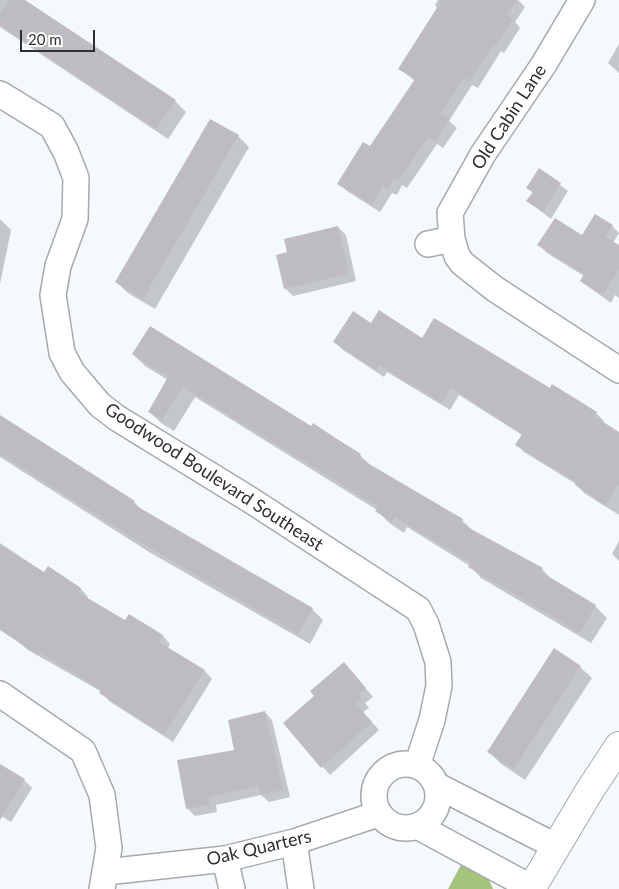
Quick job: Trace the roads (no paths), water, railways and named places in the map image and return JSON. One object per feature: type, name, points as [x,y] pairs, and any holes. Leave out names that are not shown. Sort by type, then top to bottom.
[{"type":"street","name":"Old Cabin Lane","points":[[582,0],[458,197],[450,213],[452,239],[457,256],[462,263],[495,289],[619,370]]},
{"type":"street","name":"Goodwood Boulevard Southeast","points":[[0,94],[52,126],[66,152],[76,178],[75,219],[58,266],[53,295],[62,353],[72,372],[100,405],[116,418],[252,501],[420,611],[438,662],[439,686],[432,720],[417,766]]},
{"type":"street","points":[[428,244],[452,239]]},
{"type":"street","points":[[0,694],[83,751],[102,795],[109,848],[104,880]]},
{"type":"street","points":[[417,826],[532,889],[555,846],[619,746]]},
{"type":"street","points":[[436,785],[436,806],[425,822],[406,829],[386,822],[378,814],[374,803],[377,781],[394,766],[406,764],[417,766],[426,771],[436,785],[555,846]]},
{"type":"street","name":"Oak Quarters","points":[[104,880],[226,859],[294,842],[378,814]]},
{"type":"street","points":[[294,842],[301,889]]},
{"type":"street","points":[[226,859],[232,889]]}]
